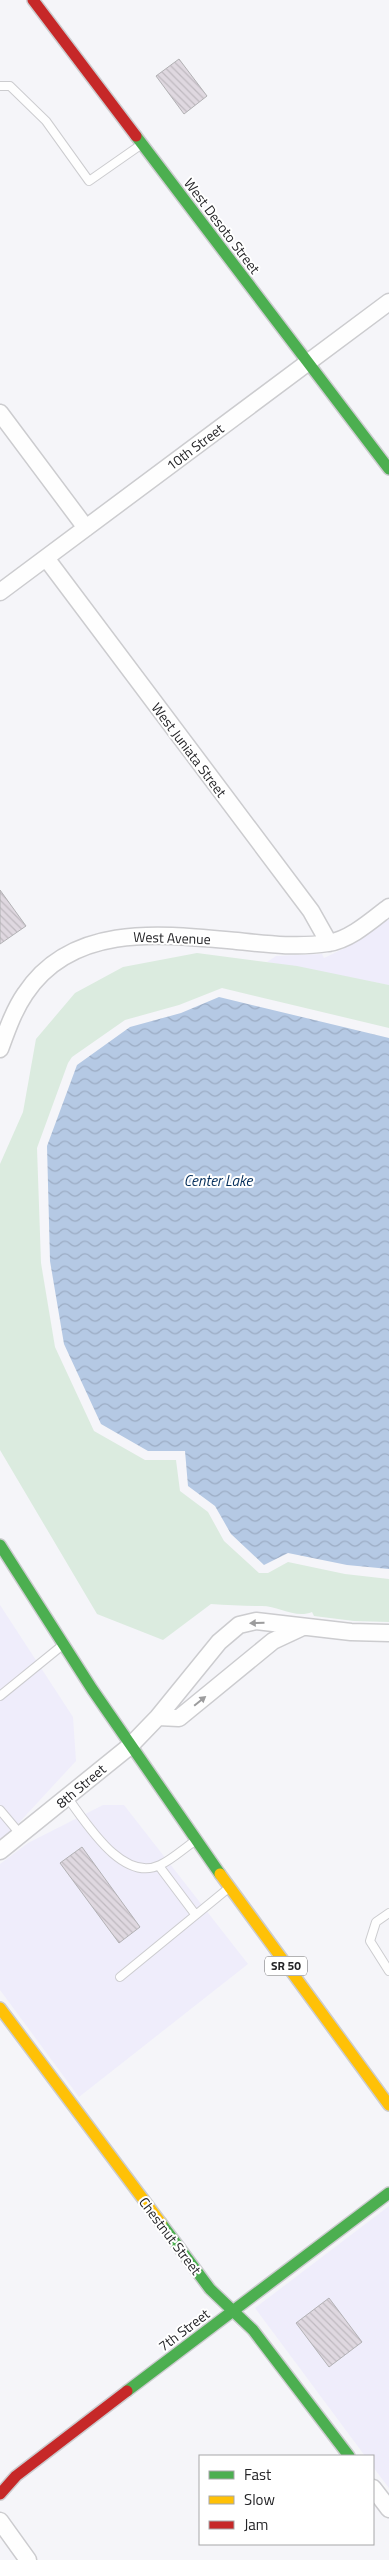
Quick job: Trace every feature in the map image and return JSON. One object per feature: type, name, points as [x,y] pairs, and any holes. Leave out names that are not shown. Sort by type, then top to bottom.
[{"type":"main road","name":"West Desoto Street","points":[[33,0],[389,469]]},
{"type":"main road","name":"SR 50","points":[[2,1551],[62,1646],[195,1840],[389,2106]]},
{"type":"main road","name":"Chestnut Street","points":[[0,2008],[210,2289],[253,2330],[348,2455]]},
{"type":"main road","name":"7th Street","points":[[0,2494],[16,2476],[389,2193]]},
{"type":"street","name":"10th Street","points":[[0,592],[389,302]]},
{"type":"street","points":[[0,413],[86,528]]},
{"type":"street","name":"West Juniata Street","points":[[46,558],[311,911],[329,943]]},
{"type":"street","name":"West Avenue","points":[[0,1046],[25,993],[42,973],[59,959],[102,940],[129,936],[169,935],[270,945],[329,943],[344,938],[389,906]]},
{"type":"street","name":"8th Street","points":[[0,1851],[130,1746],[158,1717],[218,1642],[239,1625],[256,1622],[351,1632],[389,1633]]},
{"type":"street","points":[[158,1717],[179,1718],[273,1641],[305,1626]]},
{"type":"street","points":[[374,2489],[389,2509]]},
{"type":"street","points":[[0,2521],[28,2560]]},
{"type":"lane","points":[[0,86],[10,86],[46,121],[89,181],[142,144]]},
{"type":"lane","points":[[0,1696],[62,1646]]},
{"type":"lane","points":[[67,1797],[100,1841],[119,1859],[135,1867],[159,1866],[195,1840]]},
{"type":"lane","points":[[0,1810],[21,1835]]},
{"type":"lane","points":[[159,1866],[195,1914]]},
{"type":"lane","points":[[120,1977],[229,1888]]},
{"type":"lane","points":[[389,1913],[376,1922],[370,1941],[389,1972]]},
{"type":"shaded area","points":[[389,919],[389,985],[267,962],[276,956],[322,954],[324,958],[349,946]]},
{"type":"shaded area","points":[[0,1605],[73,1717],[76,1761],[15,1827],[0,1839]]},
{"type":"shaded area","points":[[103,1805],[124,1805],[248,1964],[79,2097],[0,1990],[0,1864],[28,1843]]},
{"type":"shaded area","points":[[389,2206],[389,2488],[374,2468],[374,2455],[364,2455],[255,2308]]},
{"type":"green space","points":[[197,953],[297,966],[389,985],[389,1028],[222,988],[179,1005],[125,1020],[72,1057],[68,1063],[37,1148],[41,1263],[55,1347],[94,1431],[145,1460],[176,1460],[180,1491],[208,1512],[224,1541],[259,1573],[268,1573],[288,1562],[345,1574],[389,1579],[389,1622],[354,1621],[314,1616],[312,1612],[300,1614],[268,1607],[211,1604],[163,1640],[97,1614],[0,1450],[0,1164],[23,1112],[36,1039],[75,993],[123,967]]},
{"type":"water","name":"Center Lake","points":[[219,997],[389,1038],[389,1569],[347,1565],[288,1553],[264,1565],[231,1534],[215,1506],[188,1486],[185,1451],[148,1451],[101,1424],[64,1344],[50,1261],[47,1146],[77,1065],[130,1027],[181,1013]]},
{"type":"building","points":[[179,59],[207,96],[184,114],[156,76]]},
{"type":"building","points":[[0,890],[26,926],[0,944]]},
{"type":"building","points":[[82,1847],[140,1927],[119,1943],[60,1863]]},
{"type":"building","points":[[329,2298],[362,2342],[329,2367],[296,2323]]},
{"type":"traffic: fast","points":[[136,136],[389,469]]},
{"type":"traffic: fast","points":[[0,1545],[92,1689],[220,1874]]},
{"type":"traffic: fast","points":[[127,2391],[389,2193]]},
{"type":"traffic: fast","points":[[161,2223],[210,2289],[253,2330],[348,2455]]},
{"type":"traffic: slow","points":[[220,1874],[389,2105]]},
{"type":"traffic: slow","points":[[0,2008],[161,2223]]},
{"type":"traffic: jam","points":[[33,0],[136,136]]},
{"type":"traffic: jam","points":[[0,2494],[16,2476],[127,2391]]}]
